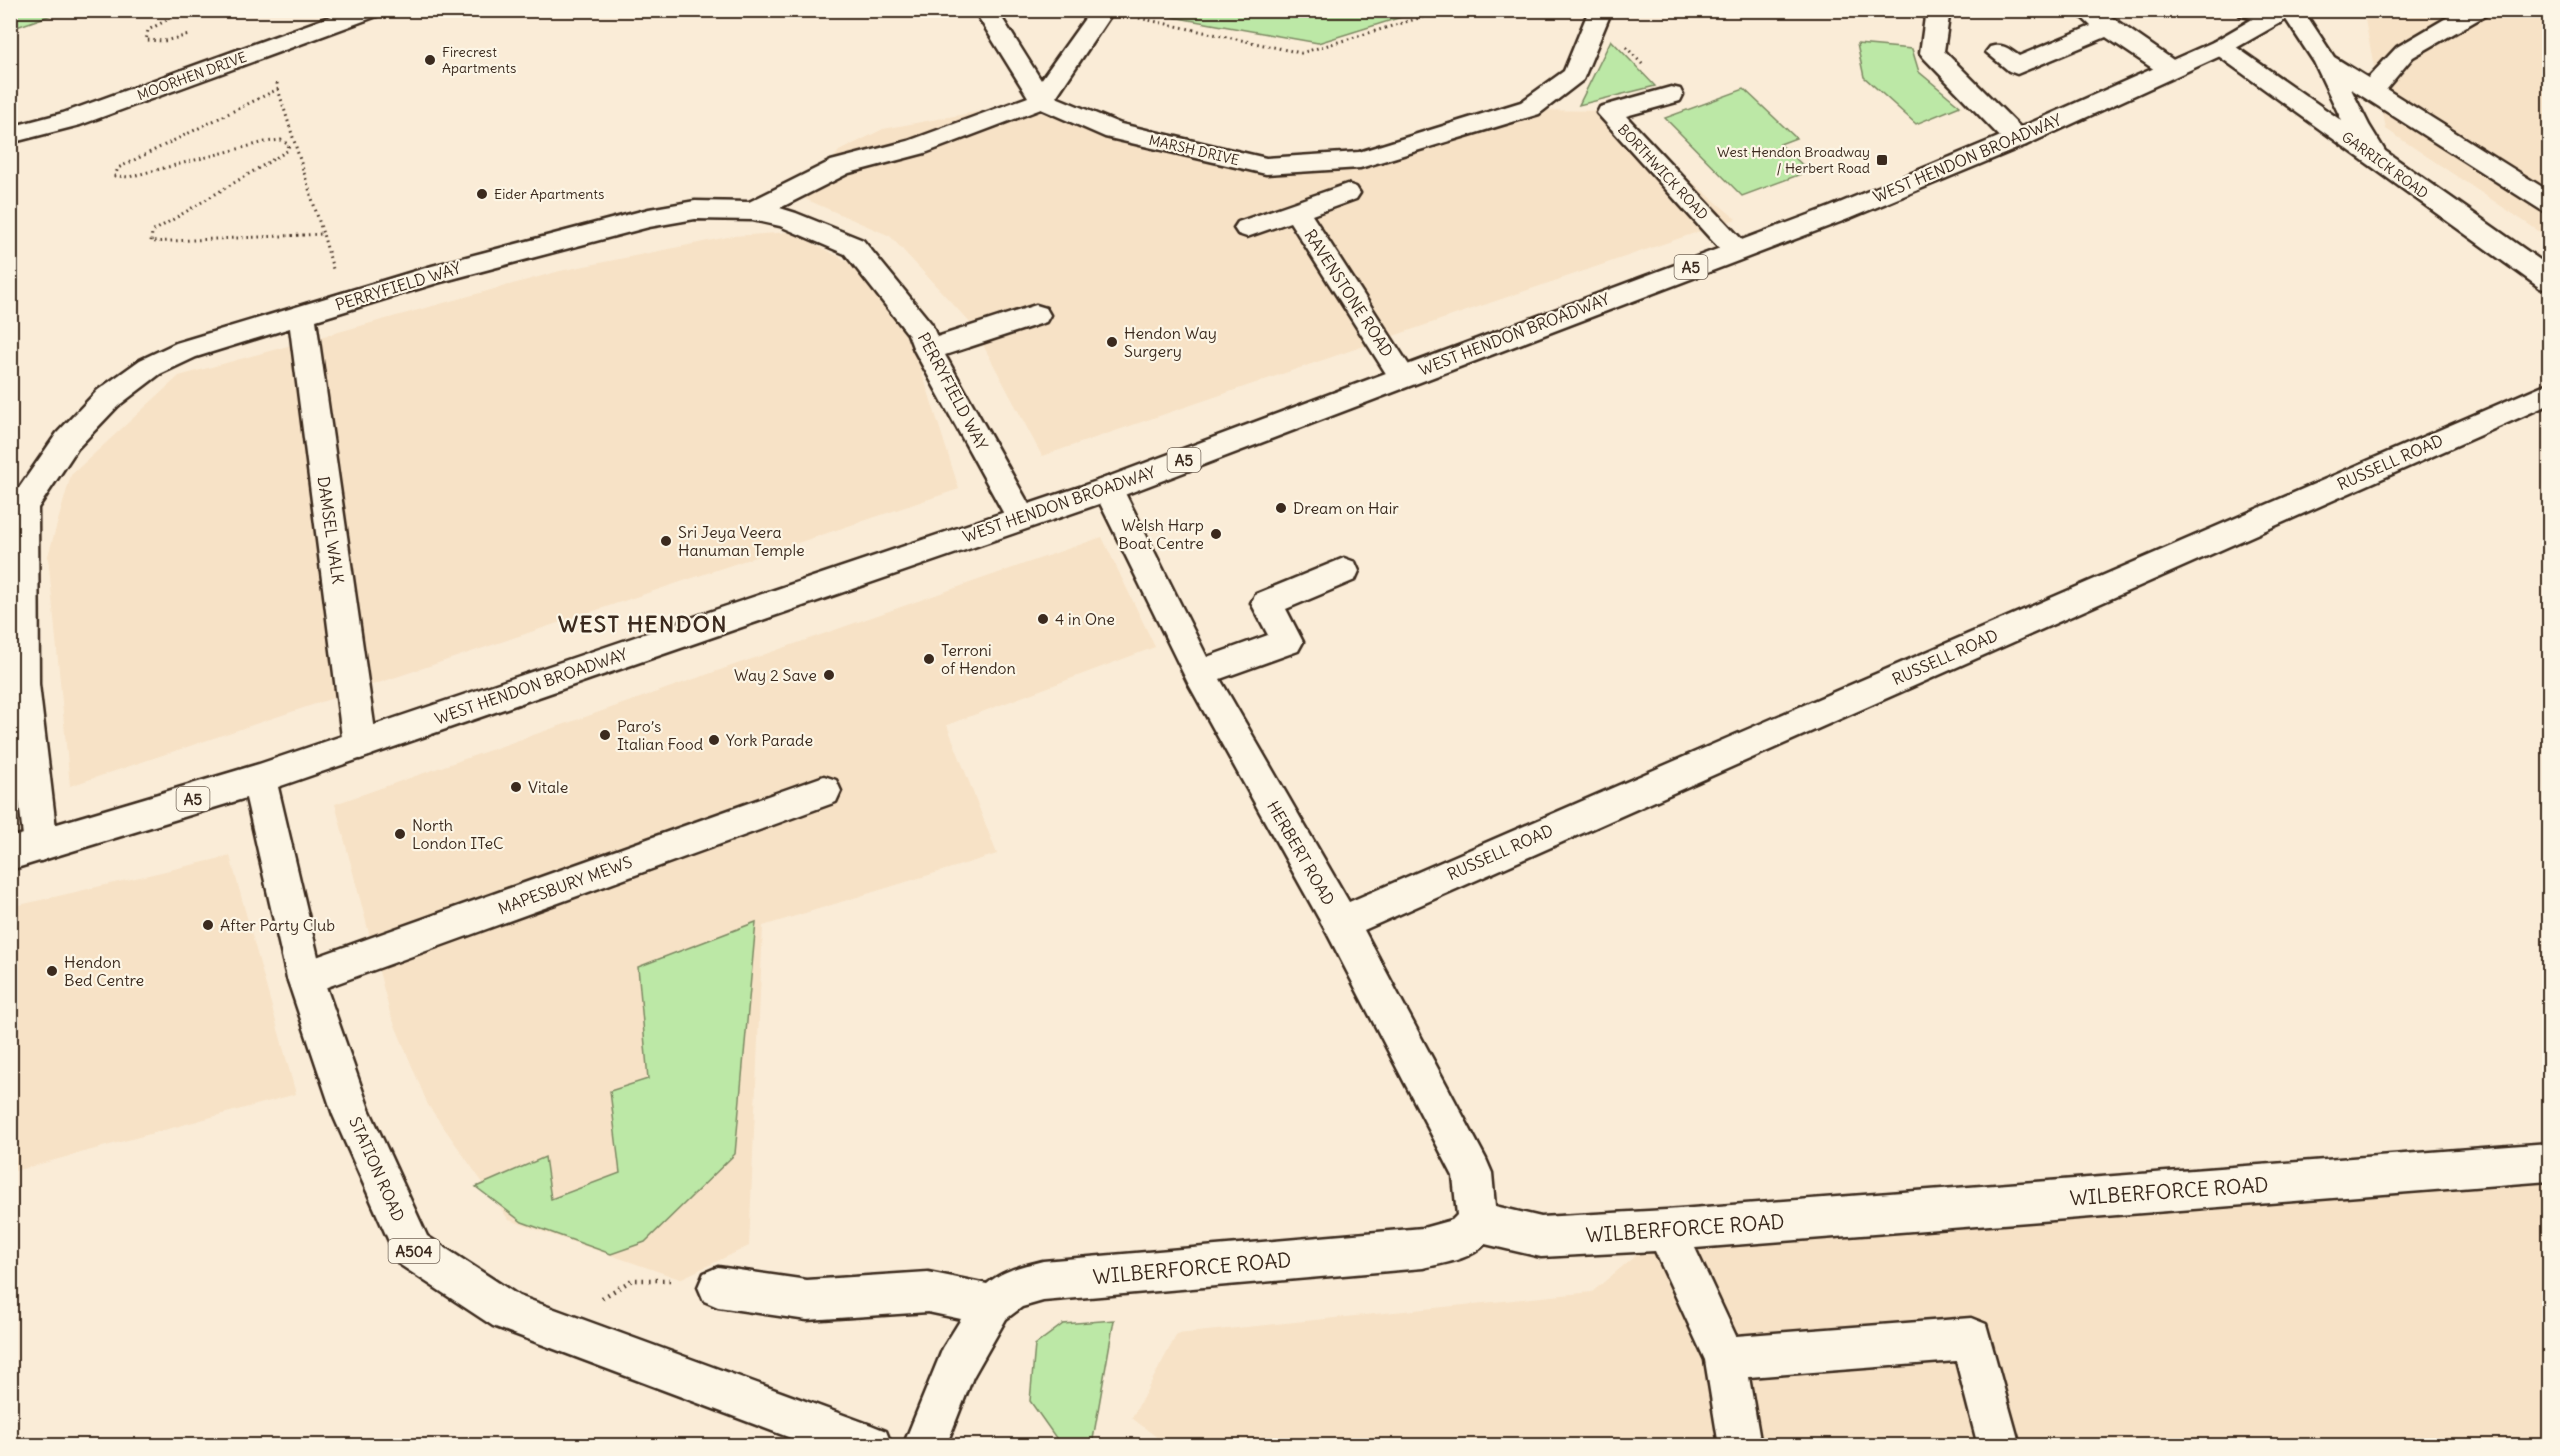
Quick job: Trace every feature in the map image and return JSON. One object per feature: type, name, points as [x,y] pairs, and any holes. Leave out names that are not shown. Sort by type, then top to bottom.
[{"type":"street","name":"MOORHEN DRIVE","points":[[10,135],[71,119],[372,10]]},
{"type":"street","points":[[985,10],[1042,99]]},
{"type":"street","points":[[1938,10],[1932,53],[2017,139]]},
{"type":"street","points":[[2248,10],[2283,13],[2326,62],[2358,127],[2382,164]]},
{"type":"street","points":[[2371,90],[2405,52],[2478,10]]},
{"type":"street","points":[[753,211],[840,167],[916,147],[1042,99],[1103,11]]},
{"type":"street","name":"A5","points":[[2221,47],[2283,13]]},
{"type":"street","name":"MARSH DRIVE","points":[[1042,99],[1114,131],[1266,166],[1360,160],[1530,108],[1574,75],[1600,14]]},
{"type":"street","points":[[1998,52],[2017,66],[2096,16],[2170,69]]},
{"type":"street","name":"WEST HENDON BROADWAY","points":[[26,850],[259,779],[1108,489],[1402,376],[1839,213],[2017,139],[2221,47]]},
{"type":"street","name":"GARRICK ROAD","points":[[2221,47],[2382,164],[2550,281]]},
{"type":"street","points":[[2326,62],[2550,204]]},
{"type":"street","name":"BORTHWICK ROAD","points":[[1671,95],[1609,113],[1736,250]]},
{"type":"street","points":[[1247,228],[1347,193]]},
{"type":"street","name":"PERRYFIELD WAY","points":[[26,850],[23,506],[67,441],[108,398],[150,367],[186,350],[432,275],[649,218],[695,210],[753,211],[787,219],[854,247],[921,330],[928,350],[1021,517]]},
{"type":"street","name":"RAVENSTONE ROAD","points":[[1296,211],[1402,376]]},
{"type":"street","name":"DAMSEL WALK","points":[[302,315],[360,745]]},
{"type":"street","points":[[928,350],[1036,315]]},
{"type":"street","name":"RUSSELL ROAD","points":[[1341,922],[2550,392]]},
{"type":"street","name":"HERBERT ROAD","points":[[1108,489],[1199,673],[1341,922],[1472,1173],[1477,1222]]},
{"type":"street","points":[[1199,673],[1287,642],[1267,603],[1344,571]]},
{"type":"street","name":"STATION ROAD","points":[[259,779],[305,978],[352,1115],[413,1250],[507,1312],[871,1446]]},
{"type":"street","name":"MAPESBURY MEWS","points":[[305,978],[824,791]]},
{"type":"street","name":"WILBERFORCE ROAD","points":[[924,1446],[958,1363],[992,1305],[1011,1290],[1043,1281],[1423,1248],[1464,1237],[1477,1222],[1541,1237],[1666,1230],[2550,1162]]},
{"type":"street","points":[[1666,1230],[1725,1358],[1740,1446]]},
{"type":"street","points":[[718,1287],[807,1300],[928,1292],[992,1305]]},
{"type":"street","points":[[1725,1358],[1971,1339],[1999,1446]]},
{"type":"path","points":[[186,10],[148,30],[146,40],[165,41],[192,35]]},
{"type":"path","points":[[1103,11],[1301,53],[1446,10]]},
{"type":"path","points":[[1600,14],[1671,95]]},
{"type":"path","points":[[271,48],[278,89],[334,271],[298,284],[302,315]]},
{"type":"path","points":[[278,89],[118,168],[115,176],[129,177],[265,142],[281,140],[289,145],[287,151],[152,232],[150,242],[323,234]]},
{"type":"path","points":[[552,1329],[632,1280],[701,1281],[718,1287]]},
{"type":"shaded area","points":[[2382,10],[2549,11],[2549,238],[2386,129],[2365,20]]},
{"type":"shaded area","points":[[1042,100],[1026,109],[1262,168],[1360,161],[1529,110],[1609,111],[1736,219],[1042,456],[973,326],[890,236],[803,198],[839,151],[883,129]]},
{"type":"shaded area","points":[[791,232],[861,268],[915,350],[959,489],[70,786],[48,556],[71,475],[179,376],[560,271],[733,236]]},
{"type":"shaded area","points":[[1102,537],[1155,647],[947,725],[997,854],[763,926],[749,1246],[680,1279],[509,1220],[428,1105],[390,1013],[335,804]]},
{"type":"shaded area","points":[[230,856],[296,1094],[11,1172],[11,907]]},
{"type":"shaded area","points":[[2549,1162],[2549,1445],[1168,1446],[1132,1418],[1177,1334],[1592,1292],[1666,1230]]},
{"type":"green space","points":[[11,10],[63,10],[63,11],[11,29]]},
{"type":"green space","points":[[1133,10],[1421,10],[1421,11],[1318,43]]},
{"type":"green space","points":[[1611,40],[1655,86],[1579,105]]},
{"type":"green space","points":[[1857,44],[1912,49],[1919,72],[1960,106],[1916,124],[1864,77]]},
{"type":"green space","points":[[1744,89],[1796,138],[1780,144],[1809,171],[1742,196],[1665,118]]},
{"type":"green space","points":[[756,922],[735,1154],[645,1242],[611,1254],[522,1222],[476,1187],[545,1157],[551,1199],[620,1173],[610,1091],[648,1079],[638,967]]},
{"type":"green space","points":[[1114,1320],[1092,1445],[1061,1445],[1030,1401],[1035,1345],[1063,1324]]},
{"type":"place","name":"Firecrest Apartments","points":[[430,60]]},
{"type":"place","name":"West Hendon Broadway / Herbert Road","points":[[1882,160]]},
{"type":"place","name":"Eider Apartments","points":[[482,194]]},
{"type":"place","name":"Hendon Way Surgery","points":[[1112,342]]},
{"type":"place","name":"Dream on Hair","points":[[1281,508]]},
{"type":"place","name":"Welsh Harp Boat Centre","points":[[1216,534]]},
{"type":"place","name":"Sri Jeya Veera Hanuman Temple","points":[[666,541]]},
{"type":"place","name":"4 in One","points":[[1043,619]]},
{"type":"place","name":"Terroni of Hendon","points":[[929,659]]},
{"type":"place","name":"Way 2 Save","points":[[829,675]]},
{"type":"place","name":"Paro’s Italian Food","points":[[605,735]]},
{"type":"place","name":"York Parade","points":[[714,740]]},
{"type":"place","name":"Vitale","points":[[516,787]]},
{"type":"place","name":"North London ITeC","points":[[400,834]]},
{"type":"place","name":"After Party Club","points":[[208,925]]},
{"type":"place","name":"Hendon Bed Centre","points":[[52,971]]},
{"type":"district","name":"WEST HENDON","points":[[643,624]]}]
